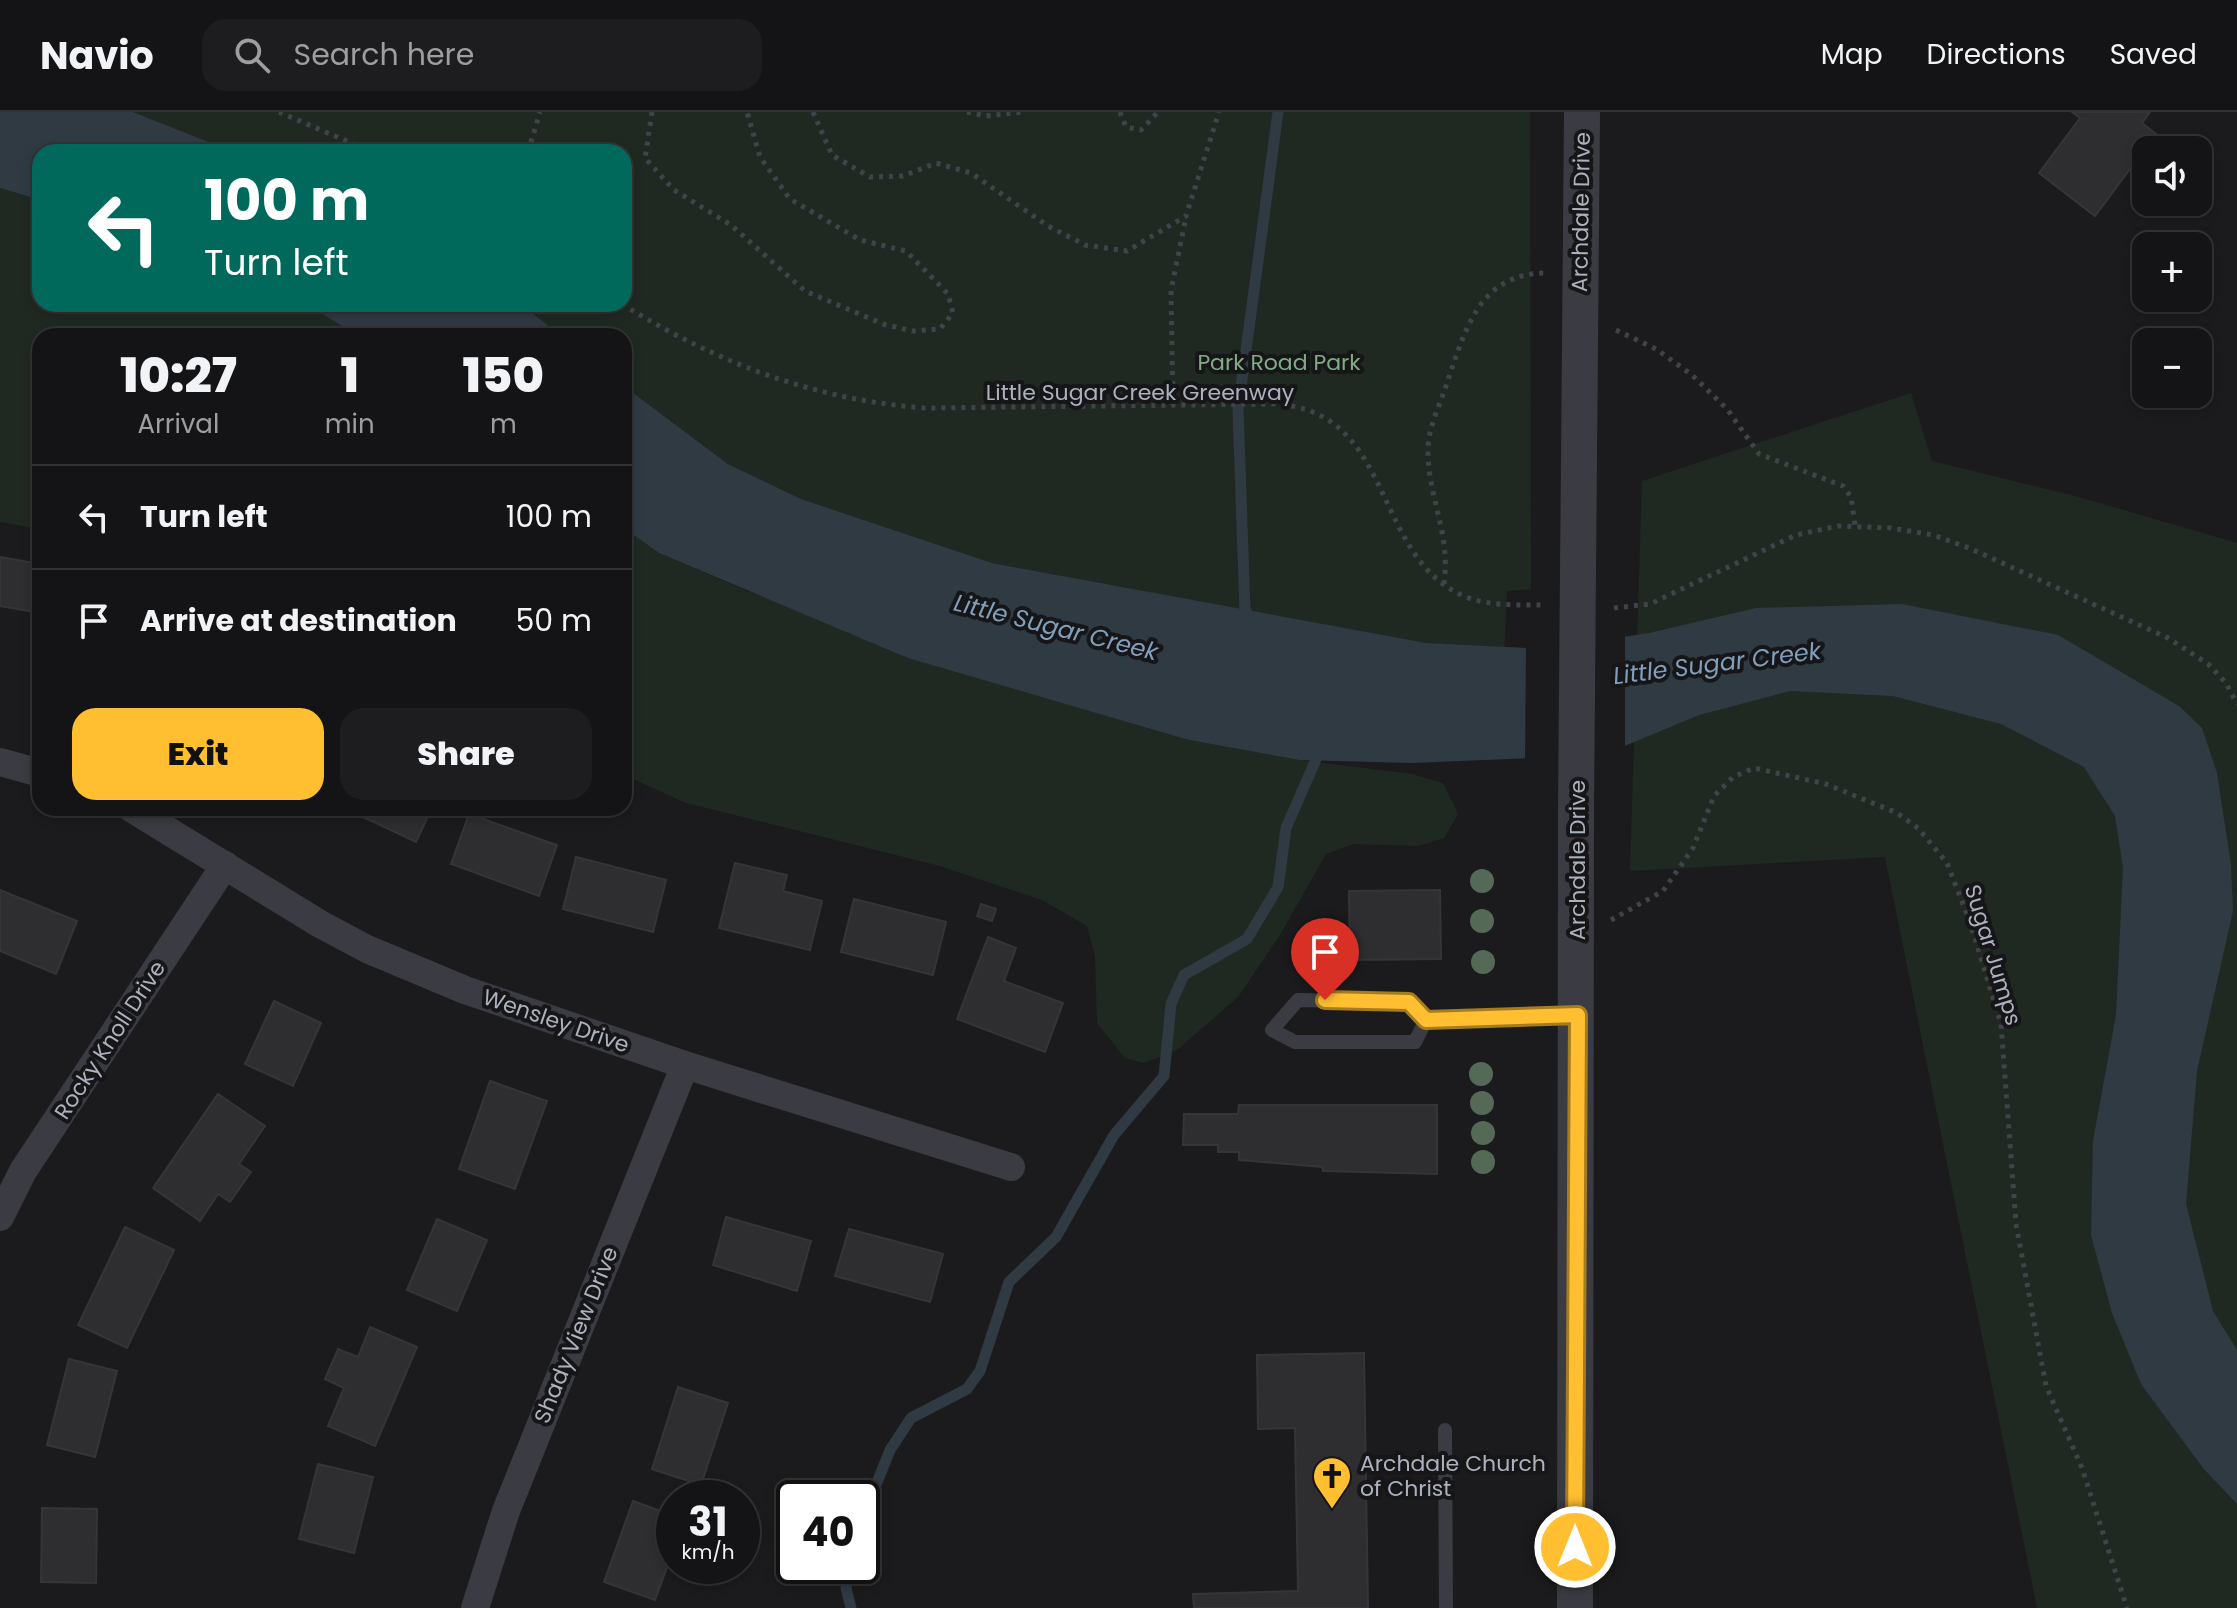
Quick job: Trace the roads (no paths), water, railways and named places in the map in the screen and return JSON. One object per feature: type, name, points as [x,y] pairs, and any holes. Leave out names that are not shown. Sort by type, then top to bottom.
[{"type":"street","name":"Archdale Drive","points":[[1575,1608],[1576,811],[1582,112]]},
{"type":"street","points":[[0,762],[32,771]]},
{"type":"street","name":"Wensley Drive","points":[[144,816],[367,949],[465,990],[685,1065],[1011,1167]]},
{"type":"street","name":"Rocky Knoll Drive","points":[[0,1217],[23,1171],[225,865]]},
{"type":"street","name":"Shady View Drive","points":[[475,1608],[506,1511],[685,1065]]},
{"type":"lane","points":[[1426,1020],[1415,1042],[1295,1042],[1272,1030],[1298,1000],[1409,1002],[1426,1020],[1578,1015]]},
{"type":"lane","points":[[1445,1430],[1446,1608]]},
{"type":"water","points":[[0,112],[133,112],[214,144],[32,144],[32,198],[0,188]]},
{"type":"water","points":[[319,312],[530,312],[552,328],[345,328]]},
{"type":"water","name":"Little Sugar Creek","points":[[632,392],[728,464],[801,499],[992,563],[1426,643],[1544,649],[1649,633],[1756,608],[1902,604],[2058,635],[2179,706],[2202,728],[2217,773],[2231,865],[2233,911],[2197,1071],[2186,1204],[2213,1311],[2237,1350],[2237,1504],[2203,1468],[2141,1384],[2112,1313],[2091,1235],[2093,1141],[2116,1015],[2123,868],[2115,816],[2084,767],[2001,724],[1893,696],[1790,691],[1699,715],[1603,755],[1412,763],[1299,760],[1189,740],[908,658],[659,553],[632,534]]},
{"type":"waterway","points":[[1251,623],[1245,609],[1238,410],[1278,112]]},
{"type":"waterway","points":[[878,1480],[890,1450],[911,1418],[967,1389],[980,1371],[1009,1282],[1056,1237],[1114,1135],[1164,1076],[1171,1004],[1184,975],[1247,939],[1278,887],[1286,828],[1321,748]]},
{"type":"waterway","points":[[847,1584],[851,1608]]},
{"type":"place","name":"Archdale Church of Christ","points":[[1332,1510]]},
{"type":"park label","name":"Park Road Park","points":[[1279,362]]}]
